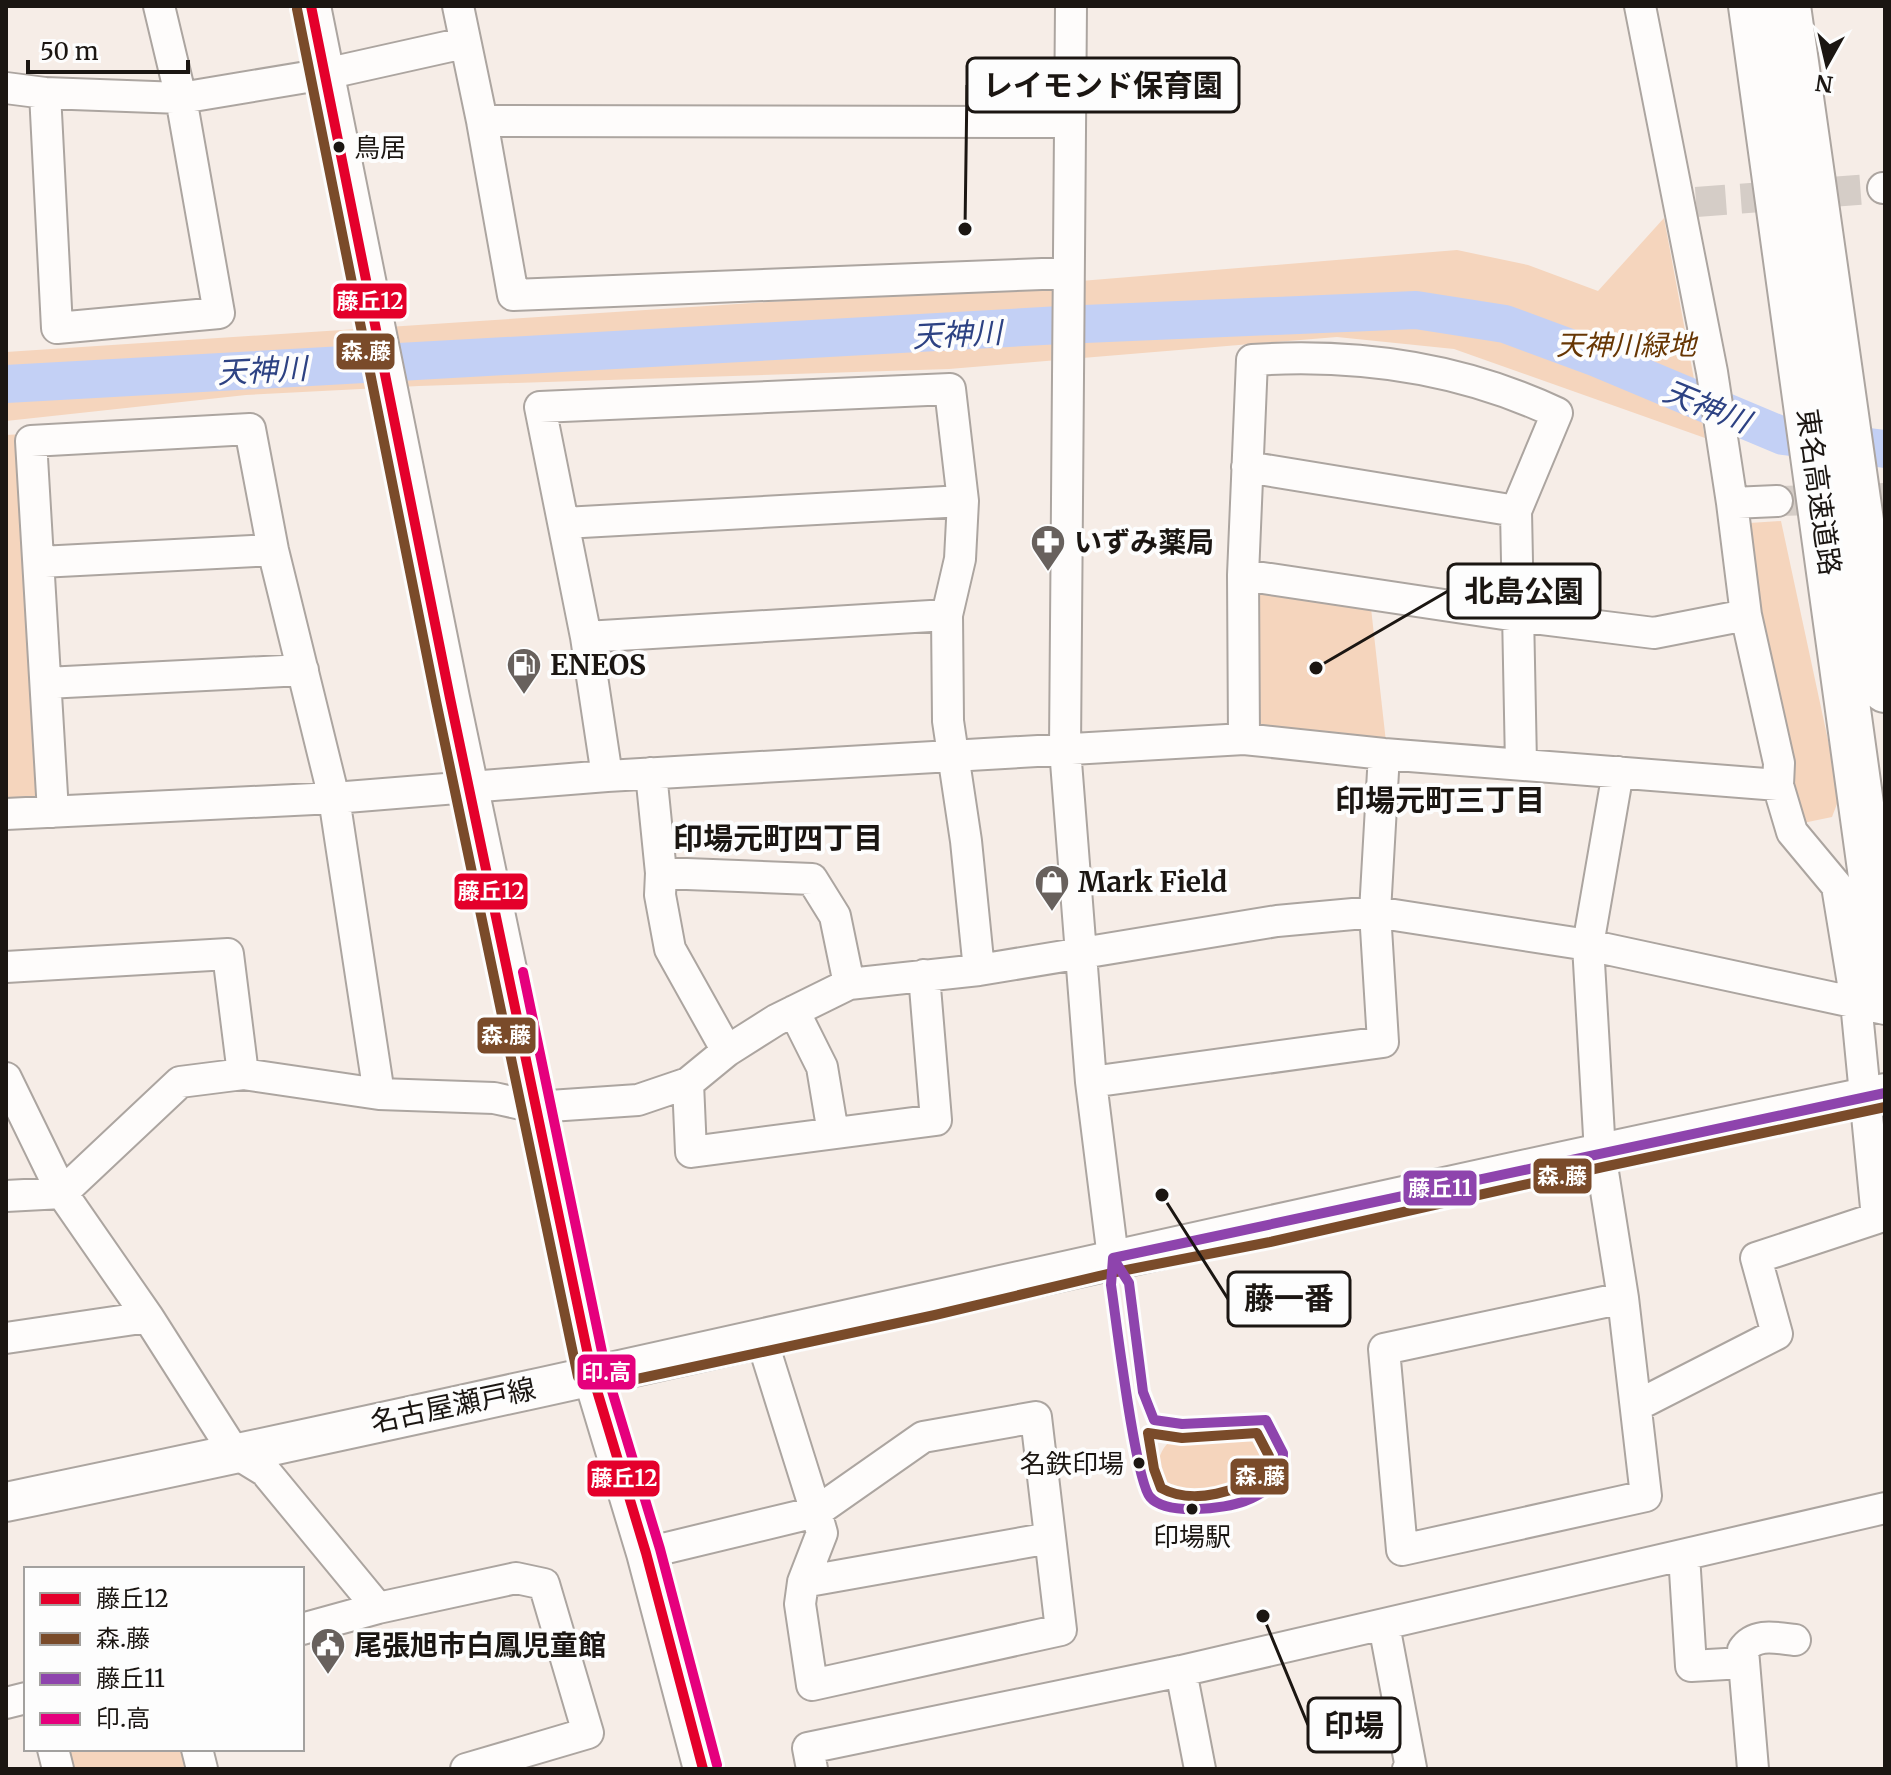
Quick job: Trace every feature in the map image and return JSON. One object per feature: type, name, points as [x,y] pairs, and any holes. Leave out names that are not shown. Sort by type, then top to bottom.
[{"type":"highway","name":"東名高速道路","points":[[1751,6],[1825,402],[1837,484],[1865,821],[1875,996]]},
{"type":"highway","name":"東名高速道路","points":[[1788,6],[1825,402]]},
{"type":"highway","name":"東名高速道路","points":[[1837,484],[1885,690]]},
{"type":"main road","points":[[311,6],[450,698],[592,1374],[646,1553],[703,1769]]},
{"type":"main road","name":"名古屋瀬戸線","points":[[6,1502],[932,1301],[1113,1258],[1267,1228],[1876,1095]]},
{"type":"street","points":[[45,93],[57,328],[219,313],[181,98],[159,6]]},
{"type":"street","points":[[458,6],[513,295],[1068,282]]},
{"type":"street","points":[[1071,6],[1065,749],[1091,1082],[1113,1258]]},
{"type":"street","points":[[1636,1406],[1777,1334],[1756,1258],[1877,1218],[1875,996],[1837,886],[1792,832],[1778,785],[1779,763],[1746,615],[1686,201],[1640,6]]},
{"type":"street","points":[[6,88],[45,93],[181,98],[325,74],[464,43]]},
{"type":"street","points":[[482,121],[1070,122]]},
{"type":"street","points":[[1244,739],[1243,575],[1252,360],[1336,358],[1439,371],[1557,413],[1516,511],[1521,764]]},
{"type":"street","points":[[607,776],[586,637],[540,407],[950,389],[963,501],[960,559],[947,615],[948,721],[979,970]]},
{"type":"street","points":[[53,812],[31,441],[250,429],[273,550],[334,798],[379,1094]]},
{"type":"street","points":[[1247,467],[1516,511]]},
{"type":"street","points":[[564,523],[963,501]]},
{"type":"street","points":[[1732,503],[1777,501]]},
{"type":"street","points":[[40,562],[273,550]]},
{"type":"street","points":[[1243,575],[1654,633],[1746,615]]},
{"type":"street","points":[[586,637],[947,615]]},
{"type":"street","points":[[46,683],[303,670]]},
{"type":"street","points":[[6,814],[334,798],[651,773],[1244,739],[1384,754],[1778,785]]},
{"type":"street","points":[[1091,1082],[1383,1042],[1375,912],[1384,754]]},
{"type":"street","points":[[1618,772],[1588,945],[1600,1153],[1623,1298],[1646,1496],[1402,1550],[1384,1349],[1623,1298]]},
{"type":"street","points":[[651,773],[661,873],[660,895],[670,949],[727,1051]]},
{"type":"street","points":[[661,873],[812,879],[835,916],[849,984]]},
{"type":"street","points":[[6,1196],[62,1193],[180,1082],[243,1074],[379,1094],[494,1098],[535,1107],[638,1100],[688,1083],[727,1051],[794,1011],[849,984],[979,970],[1277,921],[1375,912],[1588,945],[1875,996]]},
{"type":"street","points":[[6,967],[228,954],[243,1074]]},
{"type":"street","points":[[688,1083],[691,1152],[936,1120],[924,975]]},
{"type":"street","points":[[794,1011],[822,1067],[833,1133]]},
{"type":"street","points":[[6,1078],[62,1193],[148,1317],[234,1452],[265,1471],[378,1608]]},
{"type":"street","points":[[6,1338],[148,1317]]},
{"type":"street","points":[[646,1553],[816,1512],[923,1437],[1036,1417],[1061,1630],[812,1685],[800,1604],[803,1582],[822,1533],[816,1512],[761,1337]]},
{"type":"street","points":[[812,1769],[808,1748],[1181,1671],[1885,1508]]},
{"type":"street","points":[[803,1582],[1050,1538]]},
{"type":"street","points":[[1684,1555],[1691,1666],[1743,1663]]},
{"type":"street","points":[[304,1628],[378,1608],[516,1578],[544,1584],[588,1733],[466,1769]]},
{"type":"street","points":[[1384,1625],[1411,1768],[1408,1769]]},
{"type":"street","points":[[1753,1769],[1743,1650],[1747,1644],[1762,1637],[1795,1640]]},
{"type":"street","points":[[1181,1671],[1200,1769]]},
{"type":"green space","name":"天神川緑地","points":[[1664,218],[1705,438],[1454,349],[1337,337],[949,369],[419,386],[246,395],[6,421],[6,352],[1044,284],[1457,250],[1528,265],[1598,291]]},
{"type":"green space","points":[[24,434],[39,796],[6,798],[6,435]]},
{"type":"green space","points":[[1781,521],[1840,796],[1832,817],[1803,823],[1757,613],[1749,523]]},
{"type":"green space","points":[[1255,590],[1371,608],[1386,742],[1253,729]]},
{"type":"green space","points":[[1244,1432],[1263,1441],[1266,1464],[1259,1481],[1243,1492],[1222,1498],[1200,1498],[1180,1494],[1165,1484],[1158,1465],[1162,1451],[1169,1442]]},
{"type":"green space","points":[[62,1751],[184,1751],[189,1769],[67,1769]]},
{"type":"waterway","name":"天神川","points":[[6,384],[1061,325],[1416,310],[1505,324],[1597,358],[1783,436],[1885,449]]},
{"type":"tunnel","points":[[1696,202],[1883,188]]},
{"type":"tunnel","points":[[1777,501],[1885,498]]},
{"type":"transit line","name":"藤丘12","points":[[311,6],[450,698],[592,1374],[646,1553],[703,1769]]},
{"type":"transit line","name":"森.藤","points":[[297,9],[436,701],[578,1377]]},
{"type":"transit line","name":"印.高","points":[[523,972],[606,1371],[660,1549],[717,1765]]},
{"type":"transit line","name":"藤丘11","points":[[1113,1258],[1885,1093]]},
{"type":"transit line","name":"森.藤","points":[[595,1388],[935,1315],[1116,1272],[1270,1242],[1885,1107]]},
{"type":"transit line","name":"藤丘11","points":[[1113,1258],[1129,1283],[1143,1392],[1154,1420],[1182,1424],[1266,1420],[1283,1453],[1282,1478],[1265,1491],[1236,1504],[1196,1509],[1169,1507],[1150,1497],[1138,1461],[1127,1397],[1111,1285],[1113,1258]]},
{"type":"transit line","name":"森.藤","points":[[1148,1433],[1182,1438],[1257,1433],[1269,1456],[1268,1471],[1244,1485],[1216,1494],[1187,1496],[1174,1493],[1161,1488],[1154,1469],[1148,1433]]},
{"type":"place","name":"鳥居","points":[[339,147]]},
{"type":"place","name":"レイモンド保育園","points":[[965,229]]},
{"type":"place","name":"いずみ薬局","points":[[1048,573]]},
{"type":"place","name":"北島公園","points":[[1316,668]]},
{"type":"place","name":"ENEOS","points":[[524,696]]},
{"type":"place","name":"Mark Field","points":[[1052,913]]},
{"type":"place","name":"藤一番","points":[[1162,1195]]},
{"type":"place","name":"名鉄印場","points":[[1139,1463]]},
{"type":"place","name":"印場駅","points":[[1192,1509]]},
{"type":"place","name":"印場","points":[[1263,1616]]},
{"type":"place","name":"尾張旭市白鳳児童館","points":[[328,1676]]},
{"type":"district","name":"印場元町三丁目","points":[[1440,800]]},
{"type":"district","name":"印場元町四丁目","points":[[778,838]]}]
